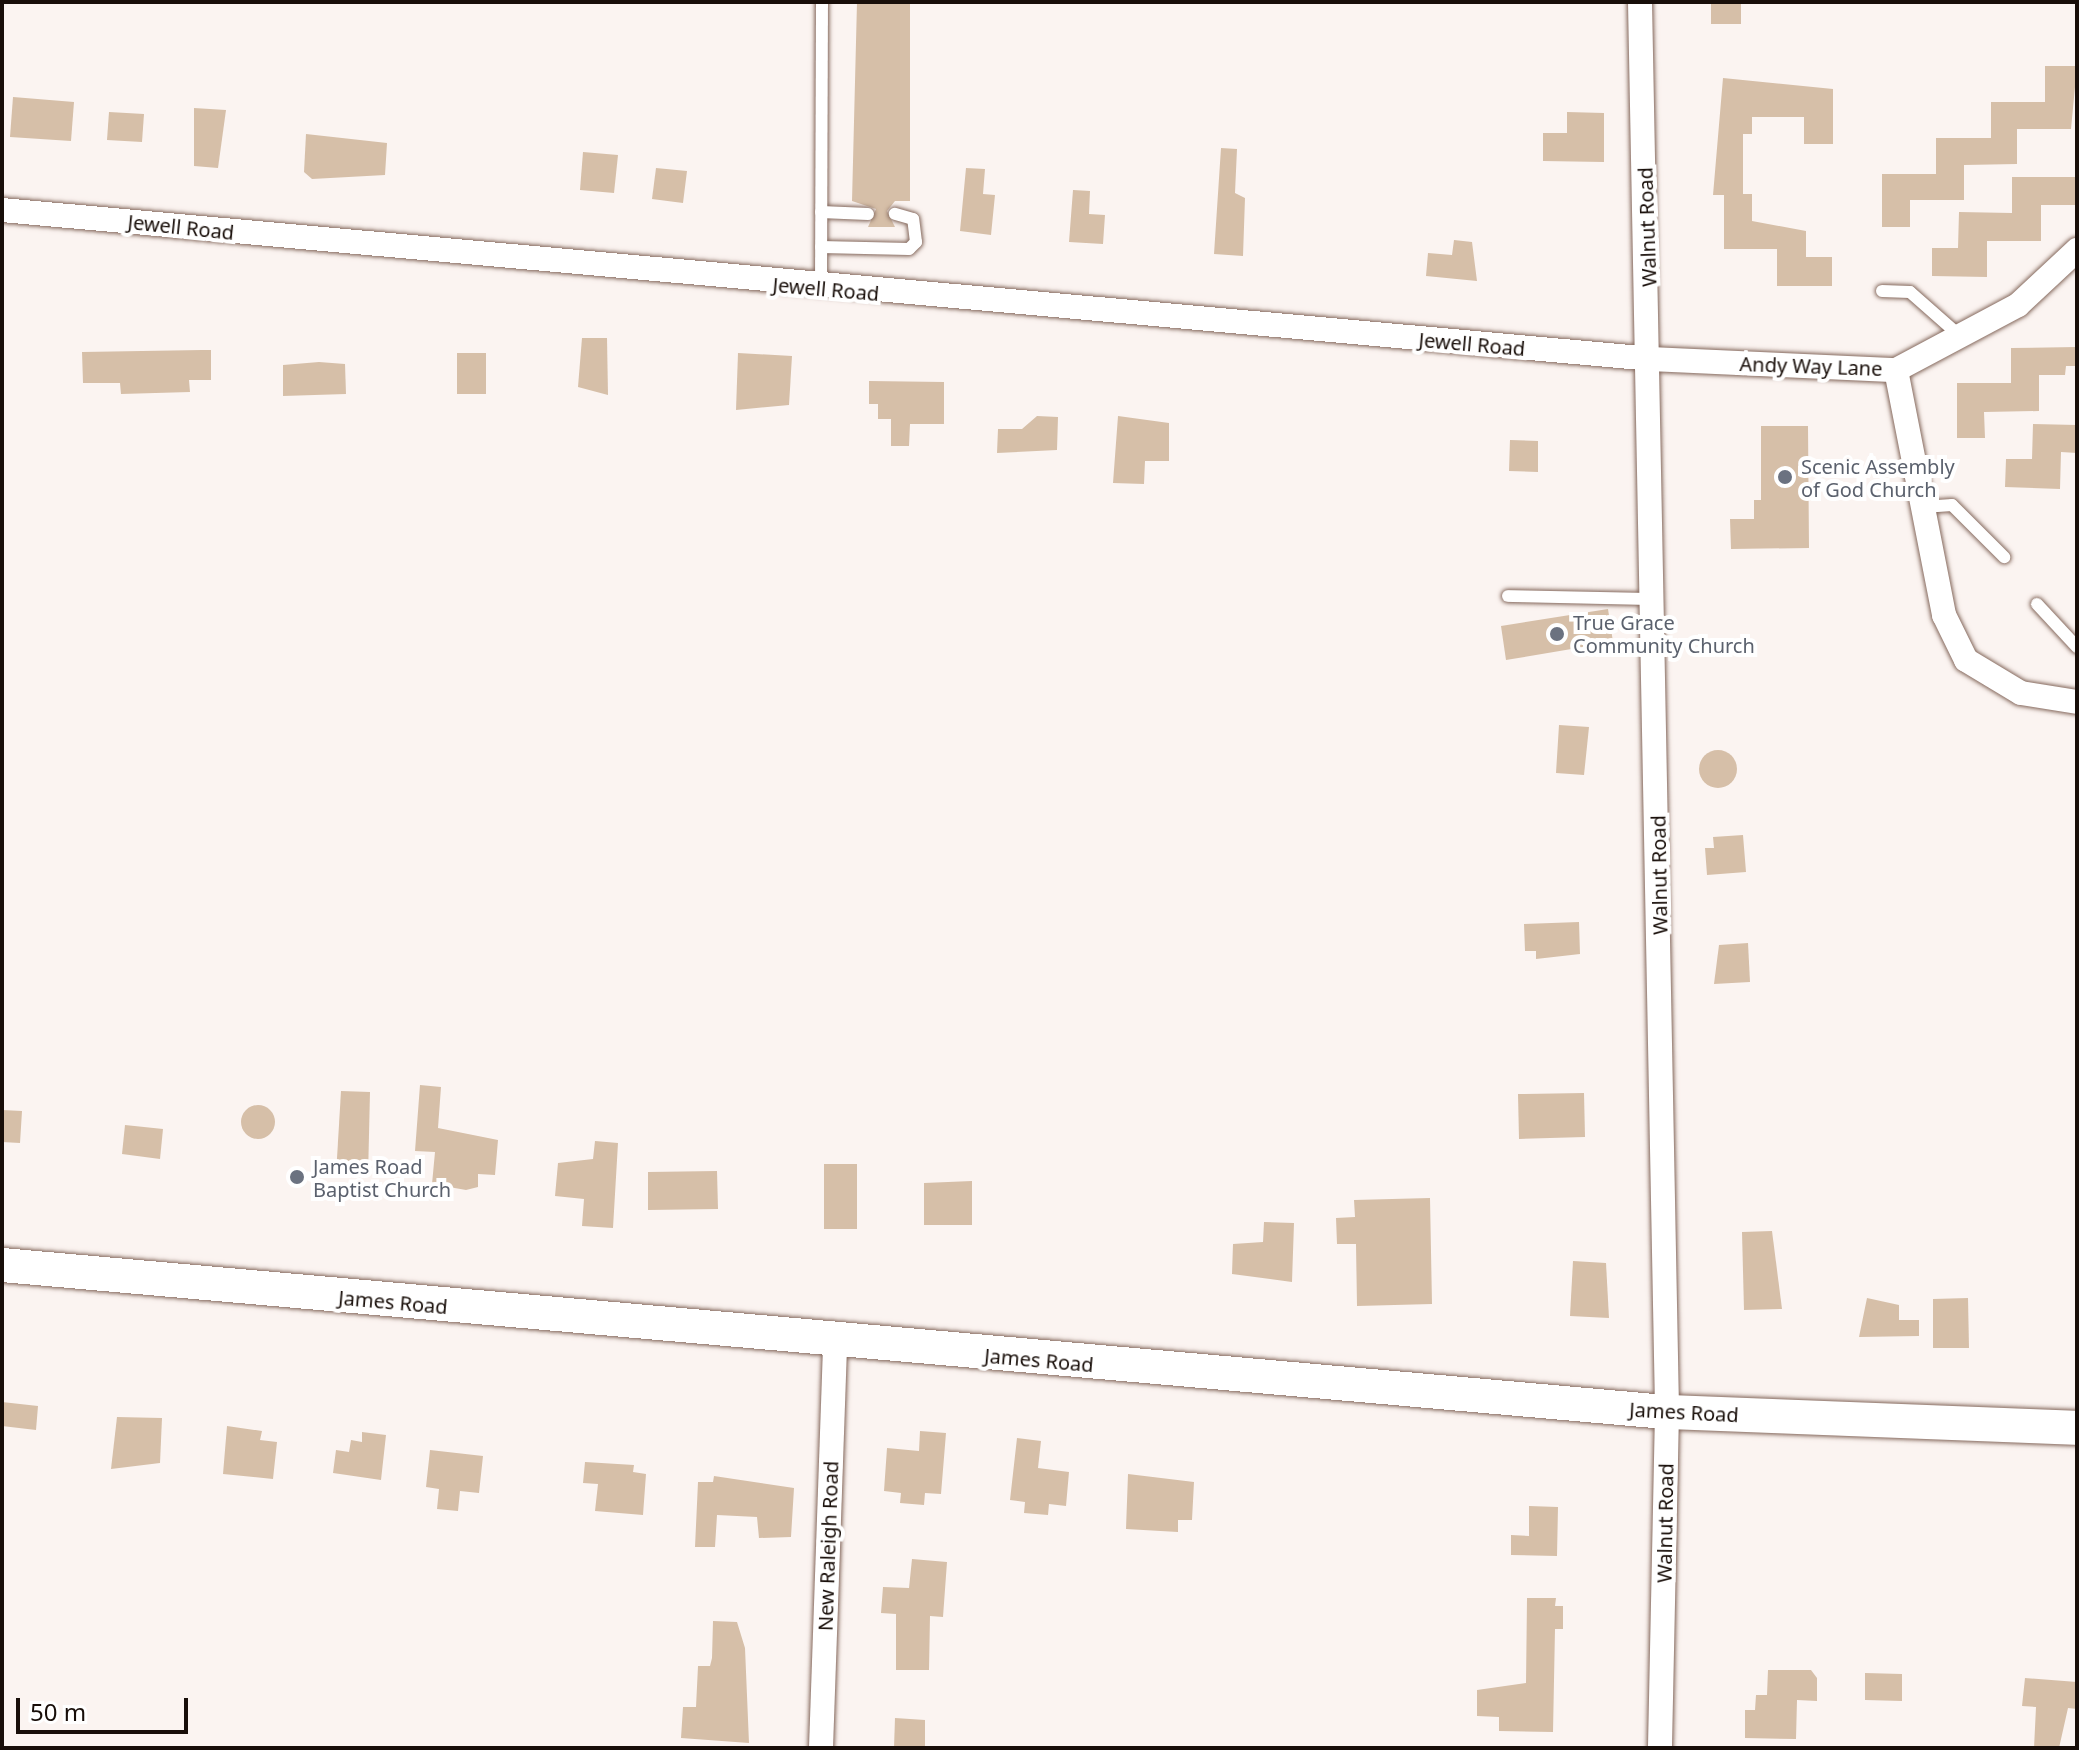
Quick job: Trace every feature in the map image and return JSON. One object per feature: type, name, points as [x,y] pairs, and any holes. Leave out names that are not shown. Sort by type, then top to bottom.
[{"type":"main road","name":"James Road","points":[[2,1265],[835,1343],[1667,1412],[2077,1428]]},
{"type":"street","name":"Walnut Road","points":[[1640,2],[1651,359],[1667,1412],[1660,1748]]},
{"type":"street","name":"Jewell Road","points":[[2,210],[821,289],[1651,359]]},
{"type":"street","name":"Andy Way Lane","points":[[1651,359],[1896,370],[2018,305],[2077,250]]},
{"type":"street","points":[[1896,370],[1944,615],[1966,660],[2021,693],[2077,702]]},
{"type":"street","name":"New Raleigh Road","points":[[821,1748],[835,1343]]},
{"type":"lane","points":[[821,289],[822,2]]},
{"type":"lane","points":[[821,212],[868,214]]},
{"type":"lane","points":[[821,247],[909,249],[916,242],[913,219],[895,214]]},
{"type":"lane","points":[[1882,291],[1910,292],[1959,335]]},
{"type":"lane","points":[[1923,507],[1952,505],[2004,557]]},
{"type":"lane","points":[[1508,596],[1655,599]]},
{"type":"lane","points":[[2037,604],[2077,647]]},
{"type":"building","points":[[857,2],[910,2],[910,201],[895,201],[887,211],[895,227],[868,227],[876,209],[852,201]]},
{"type":"building","points":[[1711,2],[1741,2],[1741,24],[1711,24]]},
{"type":"building","points":[[2045,66],[2077,66],[2071,129],[2017,129],[2017,164],[1964,165],[1964,200],[1910,200],[1910,227],[1882,227],[1882,174],[1936,174],[1936,138],[1991,138],[1991,102],[2045,102]]},
{"type":"building","points":[[1723,78],[1833,89],[1833,144],[1804,144],[1804,117],[1752,117],[1752,134],[1743,134],[1743,194],[1752,194],[1752,221],[1806,231],[1806,257],[1832,257],[1832,286],[1777,286],[1777,249],[1724,249],[1724,195],[1713,195]]},
{"type":"building","points":[[13,97],[74,102],[71,141],[10,137]]},
{"type":"building","points":[[194,108],[226,110],[218,168],[194,166]]},
{"type":"building","points":[[109,112],[144,114],[142,142],[107,140]]},
{"type":"building","points":[[1567,112],[1604,113],[1604,162],[1543,161],[1543,133],[1567,133]]},
{"type":"building","points":[[306,134],[387,143],[385,175],[312,179],[304,172]]},
{"type":"building","points":[[1221,148],[1237,149],[1235,193],[1245,198],[1243,256],[1214,254]]},
{"type":"building","points":[[583,152],[618,155],[614,193],[580,190]]},
{"type":"building","points":[[656,168],[687,171],[683,203],[652,199]]},
{"type":"building","points":[[966,168],[985,169],[983,194],[995,195],[991,235],[960,231]]},
{"type":"building","points":[[2012,177],[2077,177],[2077,205],[2041,205],[2041,241],[1987,241],[1987,277],[1932,276],[1932,248],[1958,248],[1959,212],[2012,213]]},
{"type":"building","points":[[1073,190],[1090,191],[1089,214],[1105,215],[1103,244],[1069,242]]},
{"type":"building","points":[[1454,240],[1472,242],[1477,281],[1426,276],[1428,253],[1452,255]]},
{"type":"building","points":[[582,338],[607,338],[608,395],[578,387]]},
{"type":"building","points":[[2077,347],[2077,366],[2066,366],[2065,375],[2039,375],[2039,411],[1984,412],[1985,438],[1957,438],[1957,383],[2011,383],[2011,348]]},
{"type":"building","points":[[211,350],[211,380],[189,380],[190,392],[121,394],[120,383],[83,383],[82,352]]},
{"type":"building","points":[[457,353],[486,353],[486,394],[457,394]]},
{"type":"building","points":[[738,353],[792,356],[789,405],[736,410]]},
{"type":"building","points":[[319,362],[345,364],[346,394],[283,396],[283,365]]},
{"type":"building","points":[[869,381],[944,382],[944,424],[910,424],[909,446],[891,446],[891,419],[878,419],[878,404],[869,404]]},
{"type":"building","points":[[1037,416],[1058,417],[1057,450],[997,453],[998,429],[1022,429]]},
{"type":"building","points":[[1118,416],[1169,423],[1169,461],[1145,461],[1144,484],[1113,483]]},
{"type":"building","points":[[2033,424],[2077,425],[2077,453],[2061,452],[2060,489],[2005,487],[2006,459],[2032,459]]},
{"type":"building","name":"Scenic Assembly of God Church","points":[[1761,426],[1808,426],[1809,548],[1731,549],[1730,519],[1754,519],[1754,500],[1761,500]]},
{"type":"building","points":[[1510,440],[1538,441],[1538,472],[1509,471]]},
{"type":"building","name":"True Grace Community Church","points":[[1608,609],[1613,642],[1506,660],[1501,626]]},
{"type":"building","points":[[1559,725],[1589,727],[1584,775],[1556,773]]},
{"type":"building","points":[[1718,750],[1732,755],[1737,769],[1732,783],[1718,788],[1704,783],[1699,769],[1704,755]]},
{"type":"building","points":[[1743,835],[1746,872],[1707,875],[1705,848],[1714,848],[1713,837]]},
{"type":"building","points":[[1579,922],[1580,954],[1536,959],[1536,951],[1525,951],[1524,924]]},
{"type":"building","points":[[1748,943],[1750,982],[1714,984],[1719,945]]},
{"type":"building","points":[[420,1085],[441,1087],[438,1128],[498,1140],[495,1175],[478,1174],[478,1187],[466,1190],[432,1184],[435,1152],[415,1151]]},
{"type":"building","points":[[341,1091],[370,1092],[368,1177],[336,1175]]},
{"type":"building","points":[[1584,1093],[1585,1137],[1519,1139],[1518,1094]]},
{"type":"building","points":[[258,1105],[270,1110],[275,1122],[270,1134],[258,1139],[246,1134],[241,1122],[246,1110]]},
{"type":"building","points":[[2,1110],[22,1111],[20,1143],[2,1142]]},
{"type":"building","points":[[125,1125],[163,1129],[160,1159],[122,1154]]},
{"type":"building","points":[[595,1141],[618,1143],[613,1228],[582,1226],[584,1199],[555,1196],[558,1163],[593,1159]]},
{"type":"building","points":[[824,1164],[857,1164],[857,1229],[824,1229]]},
{"type":"building","points":[[717,1171],[718,1209],[648,1210],[648,1172]]},
{"type":"building","points":[[972,1181],[972,1225],[924,1225],[924,1183]]},
{"type":"building","points":[[1430,1198],[1432,1304],[1357,1306],[1356,1244],[1337,1244],[1336,1218],[1355,1217],[1354,1200]]},
{"type":"building","points":[[1264,1222],[1294,1223],[1292,1282],[1232,1274],[1233,1244],[1263,1242]]},
{"type":"building","points":[[1772,1231],[1782,1309],[1744,1310],[1742,1232]]},
{"type":"building","points":[[1573,1261],[1606,1263],[1609,1318],[1570,1316]]},
{"type":"building","points":[[1867,1298],[1899,1305],[1899,1320],[1919,1320],[1919,1336],[1859,1337]]},
{"type":"building","points":[[1968,1298],[1969,1348],[1933,1348],[1933,1299]]},
{"type":"building","points":[[2,1402],[38,1406],[36,1430],[2,1426]]},
{"type":"building","points":[[117,1417],[162,1418],[160,1463],[111,1469]]},
{"type":"building","points":[[227,1426],[262,1431],[260,1440],[277,1442],[273,1479],[223,1474]]},
{"type":"building","points":[[920,1431],[946,1433],[941,1494],[925,1493],[924,1505],[900,1503],[901,1493],[884,1491],[887,1448],[919,1451]]},
{"type":"building","points":[[362,1432],[386,1435],[381,1480],[333,1473],[336,1450],[349,1452],[351,1440],[362,1442]]},
{"type":"building","points":[[1017,1438],[1041,1441],[1038,1468],[1069,1472],[1066,1506],[1049,1504],[1048,1515],[1024,1513],[1025,1502],[1010,1500]]},
{"type":"building","points":[[430,1450],[483,1456],[479,1493],[460,1491],[458,1511],[437,1509],[439,1489],[426,1487]]},
{"type":"building","points":[[585,1462],[634,1465],[633,1472],[646,1474],[643,1515],[595,1511],[598,1484],[583,1483]]},
{"type":"building","points":[[1128,1474],[1194,1482],[1192,1520],[1178,1520],[1178,1532],[1126,1529]]},
{"type":"building","points":[[714,1476],[794,1488],[791,1537],[759,1538],[757,1517],[717,1515],[715,1547],[695,1547],[698,1482],[713,1482]]},
{"type":"building","points":[[1529,1506],[1558,1507],[1557,1556],[1511,1555],[1511,1535],[1529,1536]]},
{"type":"building","points":[[912,1559],[947,1562],[943,1617],[930,1616],[929,1670],[896,1670],[896,1614],[881,1613],[883,1587],[909,1588]]},
{"type":"building","points":[[1527,1598],[1556,1598],[1555,1606],[1563,1606],[1563,1629],[1555,1629],[1553,1732],[1499,1731],[1499,1717],[1477,1716],[1477,1690],[1526,1683]]},
{"type":"building","points":[[713,1621],[737,1622],[745,1648],[749,1743],[681,1738],[683,1707],[696,1707],[698,1666],[710,1666]]},
{"type":"building","points":[[1768,1670],[1811,1670],[1817,1678],[1817,1701],[1797,1700],[1796,1739],[1745,1738],[1745,1710],[1755,1710],[1756,1695],[1767,1695]]},
{"type":"building","points":[[1865,1673],[1902,1674],[1902,1701],[1865,1700]]},
{"type":"building","points":[[2025,1678],[2077,1682],[2077,1709],[2068,1708],[2059,1748],[2034,1748],[2036,1707],[2022,1706]]},
{"type":"building","points":[[895,1718],[925,1720],[925,1748],[894,1748]]},
{"type":"place","name":"Scenic Assembly of God Church","points":[[1785,477]]},
{"type":"place","name":"True Grace Community Church","points":[[1557,634]]},
{"type":"place","name":"James Road Baptist Church","points":[[297,1177]]}]
